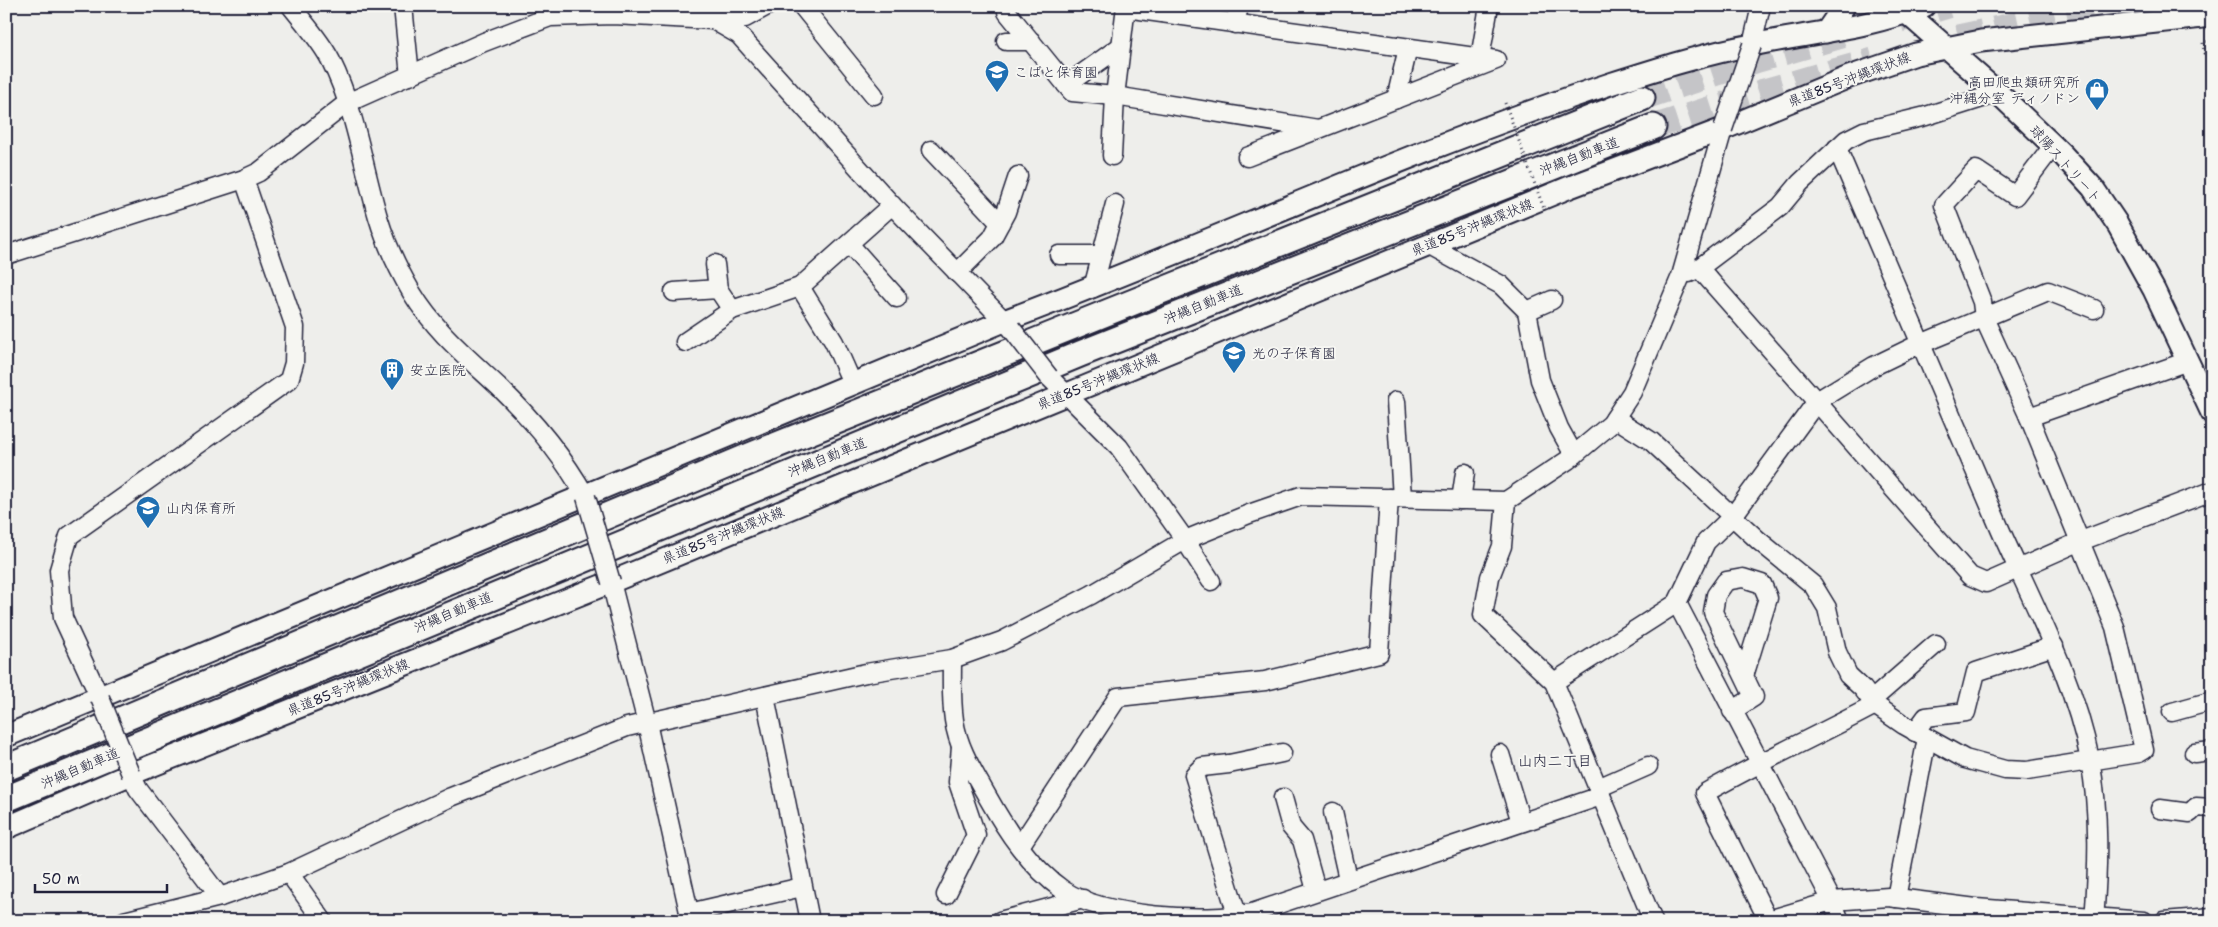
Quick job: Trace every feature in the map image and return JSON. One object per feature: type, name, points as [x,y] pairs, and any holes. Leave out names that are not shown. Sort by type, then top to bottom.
[{"type":"highway","name":"沖縄自動車道","points":[[6,768],[747,457],[1642,98]]},
{"type":"highway","name":"沖縄自動車道","points":[[6,799],[1062,361],[1295,267],[1653,127]]},
{"type":"main road","points":[[1826,32],[1844,6]]},
{"type":"main road","points":[[6,736],[853,385],[1007,325],[1471,133],[1612,84],[1752,45],[1826,32],[1910,8]]},
{"type":"main road","name":"球陽ストリート","points":[[1910,8],[1945,48],[1998,93],[2093,188],[2118,225],[2154,290],[2212,413]]},
{"type":"main road","name":"県道85号沖縄環状線","points":[[6,828],[131,774],[610,582],[1570,187],[1723,129],[1882,64],[1916,54],[1981,41],[2212,16]]},
{"type":"street","points":[[291,6],[327,54],[347,103],[378,219],[400,272],[444,337],[524,413],[573,474],[586,497],[647,723],[690,917],[802,887]]},
{"type":"street","points":[[403,6],[410,76]]},
{"type":"street","points":[[6,255],[244,179],[258,172],[347,103],[410,76],[546,12],[613,15],[710,13],[744,18],[767,6]]},
{"type":"street","points":[[802,6],[874,95]]},
{"type":"street","points":[[1235,24],[1239,6]]},
{"type":"street","points":[[1480,58],[1489,6]]},
{"type":"street","points":[[124,921],[220,897],[289,874],[451,797],[627,727],[866,673],[952,659],[1002,641],[1052,617],[1185,540],[1249,514],[1301,496],[1506,501],[1574,455],[1611,424],[1632,392],[1681,276],[1723,129],[1752,45],[1761,6]]},
{"type":"street","points":[[1112,156],[1115,96],[1126,7],[1496,60],[1247,157]]},
{"type":"street","points":[[1007,12],[1072,92],[1115,96],[1318,129]]},
{"type":"street","points":[[710,13],[739,35],[892,205],[1007,325],[1049,377],[1119,447],[1185,540],[1211,581]]},
{"type":"street","points":[[1006,41],[1030,41]]},
{"type":"street","points":[[1066,85],[1121,46]]},
{"type":"street","points":[[1396,99],[1408,48]]},
{"type":"street","points":[[1681,276],[1699,268],[1780,207],[1800,183],[1846,140],[1864,130],[1926,116],[1998,93]]},
{"type":"street","points":[[1615,418],[1651,441],[1733,516],[1813,585],[1827,608],[1837,652],[1848,675],[1873,703],[1921,735],[1966,759],[2005,770],[2028,771],[2124,756],[2144,750],[2115,627],[2029,417],[1984,318],[1982,302],[1944,205],[1976,170],[2015,196],[2053,146]]},
{"type":"street","points":[[1837,148],[2018,570],[2054,646],[2075,705],[2090,760],[2096,811],[2098,858],[2094,918]]},
{"type":"street","points":[[931,150],[1000,223]]},
{"type":"street","points":[[957,273],[992,238],[1000,223],[1018,176]]},
{"type":"street","points":[[220,897],[138,789],[100,698],[62,618],[59,570],[69,536],[289,380],[294,364],[295,327],[244,179]]},
{"type":"street","points":[[1093,288],[1115,204]]},
{"type":"street","points":[[686,342],[732,310],[800,287],[892,205]]},
{"type":"street","points":[[849,244],[897,298]]},
{"type":"street","points":[[1428,245],[1501,285],[1527,311],[1540,380],[1560,428],[1574,455]]},
{"type":"street","points":[[1059,255],[1102,255]]},
{"type":"street","points":[[715,264],[718,289],[732,310]]},
{"type":"street","points":[[1699,268],[1970,576],[1986,583],[2081,541],[2212,491]]},
{"type":"street","points":[[800,287],[834,342],[853,385]]},
{"type":"street","points":[[674,292],[718,289]]},
{"type":"street","points":[[1554,682],[1677,603],[1706,542],[1733,516],[1817,401],[1874,366],[1920,344],[2048,291],[2094,309]]},
{"type":"street","points":[[1527,311],[1552,300]]},
{"type":"street","points":[[2029,417],[2188,361]]},
{"type":"street","points":[[1020,846],[1118,697],[1265,681],[1379,653],[1396,498],[1396,401]]},
{"type":"street","points":[[1461,500],[1465,473]]},
{"type":"street","points":[[1506,501],[1502,546],[1490,577],[1483,615],[1554,682],[1653,921]]},
{"type":"street","points":[[1732,711],[1754,697],[1713,612],[1716,595],[1726,582],[1743,578],[1762,584],[1768,598],[1744,676]]},
{"type":"street","points":[[1677,603],[1832,901],[1840,921]]},
{"type":"street","points":[[1936,644],[1873,703],[1807,741],[1759,762],[1705,792],[1767,920],[1832,901],[1896,898],[1975,914],[2144,921]]},
{"type":"street","points":[[1896,898],[1921,735],[1926,717],[1966,712],[1976,672],[2054,646]]},
{"type":"street","points":[[952,659],[954,719],[961,746],[1002,822],[1044,874],[1064,890],[1083,899],[1111,908],[1172,916],[1239,918],[1348,879],[1521,822],[1599,792],[1648,766]]},
{"type":"street","points":[[765,696],[810,921]]},
{"type":"street","points":[[2172,712],[2212,701]]},
{"type":"street","points":[[946,895],[976,835],[958,782],[961,746]]},
{"type":"street","points":[[1239,918],[1194,775],[1202,767],[1229,764],[1282,753]]},
{"type":"street","points":[[1500,754],[1521,822]]},
{"type":"street","points":[[1283,798],[1291,827],[1302,840],[1316,890]]},
{"type":"street","points":[[2160,809],[2190,812],[2196,807],[2212,808]]},
{"type":"street","points":[[1333,812],[1348,879]]},
{"type":"street","points":[[289,874],[323,921]]},
{"type":"street","points":[[1000,921],[1083,899]]},
{"type":"street","points":[[2164,921],[2206,919]]},
{"type":"path","points":[[2212,41],[2203,42],[2204,52],[2212,52]]},
{"type":"path","points":[[1505,103],[1544,209]]},
{"type":"tunnel","points":[[1900,20],[1948,6]]},
{"type":"tunnel","points":[[1958,37],[2099,6]]},
{"type":"tunnel","points":[[1642,98],[1755,61],[1845,35]]},
{"type":"tunnel","points":[[1653,127],[1764,91],[1873,60]]},
{"type":"place","name":"こばと保育園","points":[[997,93]]},
{"type":"place","name":"高田爬虫類研究所 沖縄分室 ディノドン","points":[[2097,111]]},
{"type":"place","name":"光の子保育園","points":[[1234,374]]},
{"type":"place","name":"安立医院","points":[[392,391]]},
{"type":"place","name":"山内保育所","points":[[148,529]]},
{"type":"district","name":"山内二丁目","points":[[1555,761]]}]
